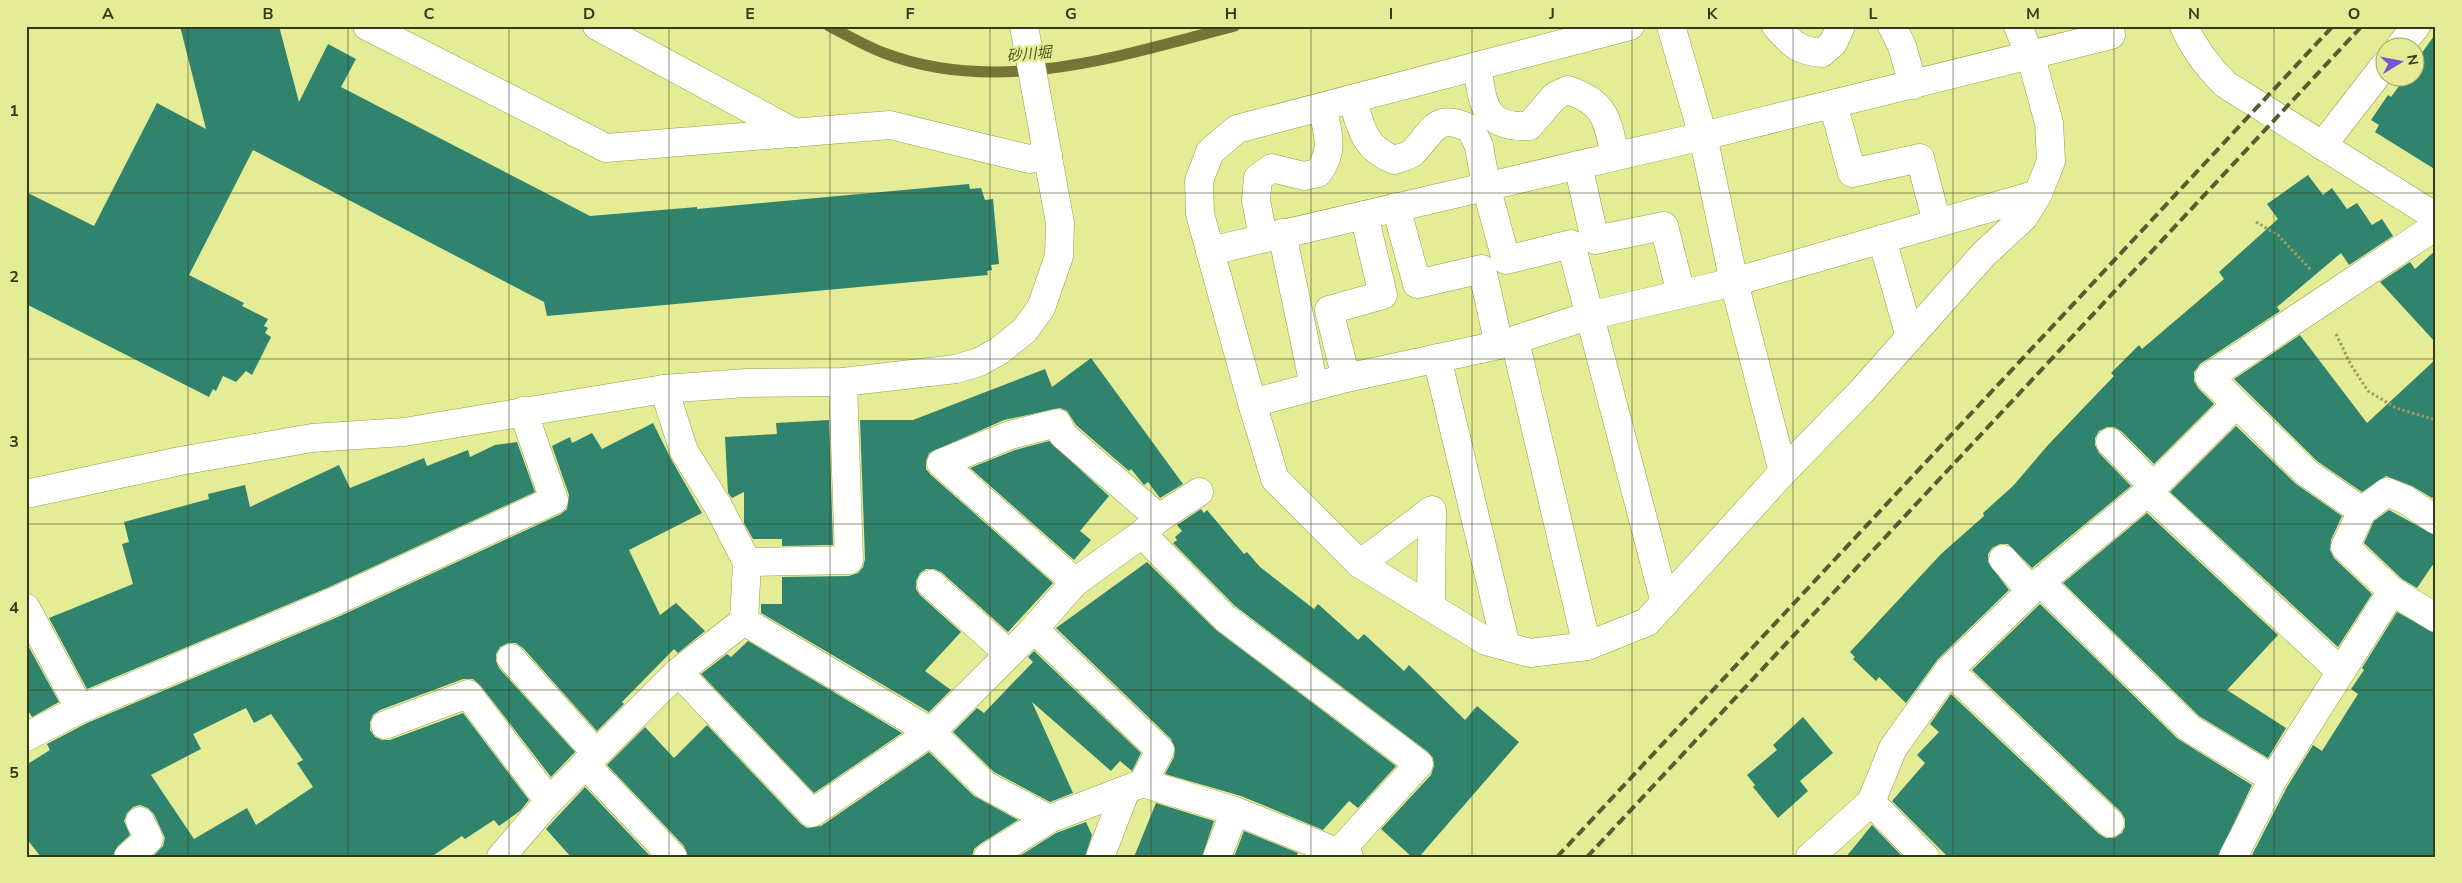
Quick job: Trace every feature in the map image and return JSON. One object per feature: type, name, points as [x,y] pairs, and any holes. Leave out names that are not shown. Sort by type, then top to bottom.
[{"type":"street","points":[[367,26],[606,148],[890,124],[1050,163]]},
{"type":"street","points":[[597,26],[796,133]]},
{"type":"street","points":[[1630,26],[1237,129],[1210,152],[1199,181],[1200,214],[1275,479],[1360,564],[1486,641],[1530,653],[1587,646],[1647,622],[1783,472],[1861,392],[1984,254],[2024,217],[2038,194],[2051,161],[2049,123],[2030,56],[2018,26]]},
{"type":"street","points":[[1671,26],[1703,136],[1734,282],[1783,472]]},
{"type":"street","points":[[1776,26],[1791,43],[1805,52],[1822,53],[1834,43],[1841,26]]},
{"type":"street","points":[[1892,26],[1902,46],[1913,85]]},
{"type":"street","points":[[1210,251],[1703,136],[2111,36],[2109,26]]},
{"type":"street","points":[[2184,26],[2192,44],[2207,66],[2225,84],[2436,217]]},
{"type":"street","points":[[2407,38],[2416,26]]},
{"type":"street","points":[[26,494],[180,461],[312,438],[404,432],[664,389],[746,383],[843,382],[956,369],[979,362],[999,351],[1024,331],[1041,308],[1059,256],[1060,223],[1024,30]]},
{"type":"street","points":[[1477,66],[1482,99],[1494,120],[1510,127],[1529,126],[1555,96],[1568,90],[1588,97],[1600,108],[1610,132],[1614,156]]},
{"type":"street","points":[[2322,146],[2374,79]]},
{"type":"street","points":[[1352,99],[1363,136],[1379,154],[1394,160],[1410,154],[1435,125],[1455,121],[1471,129],[1479,146],[1486,186],[1506,260],[1571,244],[1588,316],[1665,603]]},
{"type":"street","points":[[1833,104],[1852,173],[1920,158],[1937,223]]},
{"type":"street","points":[[1314,386],[1272,235],[1256,200],[1258,178],[1272,168],[1304,176],[1318,173],[1327,161],[1330,141],[1322,107]]},
{"type":"street","points":[[1578,165],[1595,240],[1664,226],[1681,294]]},
{"type":"street","points":[[1252,403],[1346,378],[1507,343],[1588,316],[1734,282],[2038,194]]},
{"type":"street","points":[[1396,207],[1417,284],[1482,269],[1507,343],[1587,646]]},
{"type":"street","points":[[1346,378],[1329,310],[1383,295],[1364,215]]},
{"type":"street","points":[[2362,511],[2307,472],[2209,378],[2436,226]]},
{"type":"street","points":[[1882,239],[1910,337]]},
{"type":"street","points":[[1437,358],[1506,646]]},
{"type":"street","points":[[746,562],[848,560],[843,382]]},
{"type":"street","points":[[664,389],[684,451],[718,506],[746,562],[744,621]]},
{"type":"street","points":[[1810,857],[1872,802],[1893,748],[1949,670],[2036,587],[2151,489],[2236,404]]},
{"type":"street","points":[[26,737],[80,709],[333,602],[554,500],[523,411]]},
{"type":"street","points":[[988,857],[1049,819],[1135,787],[1235,811],[1344,855],[1419,764],[1225,618],[1151,526],[1063,435],[1057,423],[1010,435],[941,463],[1075,582]]},
{"type":"street","points":[[2110,442],[2151,489],[2340,670]]},
{"type":"street","points":[[678,672],[812,813],[931,732],[1034,630],[1075,582],[1199,492]]},
{"type":"street","points":[[2436,520],[2406,500],[2387,492],[2362,511],[2345,547],[2392,591],[2436,618]]},
{"type":"street","points":[[1360,564],[1432,510],[1431,606]]},
{"type":"street","points":[[2003,559],[2189,728],[2273,779]]},
{"type":"street","points":[[931,584],[1009,654]]},
{"type":"street","points":[[2233,857],[2273,779],[2340,670],[2392,591]]},
{"type":"street","points":[[26,608],[80,709]]},
{"type":"street","points":[[501,857],[549,801],[678,672],[744,621]]},
{"type":"street","points":[[744,621],[931,732],[985,785],[1049,819]]},
{"type":"street","points":[[1034,630],[1160,750],[1135,787],[1100,857]]},
{"type":"street","points":[[511,658],[591,759],[673,857]]},
{"type":"street","points":[[1949,670],[2110,824]]},
{"type":"street","points":[[385,725],[468,694],[549,801]]},
{"type":"street","points":[[1872,802],[1925,857]]},
{"type":"street","points":[[1218,857],[1235,811]]},
{"type":"street","points":[[128,857],[148,839],[140,821]]},
{"type":"path","points":[[2256,222],[2278,235],[2312,271]]},
{"type":"path","points":[[2334,329],[2347,358],[2368,390],[2396,408],[2436,420]]},
{"type":"building","points":[[180,26],[279,26],[299,102],[328,44],[356,59],[341,87],[590,216],[697,207],[697,209],[969,184],[970,189],[981,188],[985,200],[993,199],[999,264],[991,265],[992,270],[987,271],[988,275],[547,316],[544,302],[253,150],[189,275],[244,303],[242,306],[268,319],[264,326],[268,328],[265,333],[271,337],[252,375],[246,371],[236,382],[223,376],[216,391],[213,389],[209,397],[26,304],[26,192],[94,226],[157,103],[206,129]]},
{"type":"building","points":[[2436,33],[2436,170],[2375,132],[2379,125],[2371,120],[2388,95],[2391,97],[2398,88],[2424,88],[2424,50]]},
{"type":"building","points":[[2308,175],[2323,195],[2332,188],[2347,209],[2357,203],[2372,225],[2382,219],[2393,236],[2349,265],[2341,253],[2277,307],[2280,311],[2200,364],[2194,372],[2194,381],[2198,388],[2214,404],[2154,464],[2121,431],[2114,427],[2107,427],[2099,431],[2095,438],[2095,445],[2099,453],[2131,486],[2032,568],[2008,544],[2000,544],[1992,548],[1988,554],[1988,562],[2009,590],[1938,659],[1906,703],[1879,677],[1876,681],[1853,659],[1855,657],[1850,652],[1941,554],[1984,516],[1983,513],[2013,486],[2048,445],[2114,376],[2111,373],[2139,345],[2142,349],[2224,279],[2219,272],[2278,219],[2267,204]]},
{"type":"building","points":[[2436,250],[2436,343],[2380,282],[2410,262],[2415,269]]},
{"type":"building","points":[[2300,335],[2367,423],[2436,359],[2436,493],[2432,498],[2412,486],[2386,476],[2362,492],[2317,461],[2234,379]]},
{"type":"building","points":[[1091,358],[1183,484],[1160,498],[1148,482],[1144,485],[1131,469],[1129,471],[1076,425],[1067,411],[1060,408],[1004,420],[929,453],[926,469],[931,475],[1053,583],[1008,632],[941,572],[934,569],[926,569],[920,573],[916,581],[916,589],[920,595],[961,632],[925,671],[951,690],[929,712],[761,613],[761,604],[782,604],[782,577],[849,576],[858,573],[863,567],[865,559],[860,420],[913,420],[1045,369],[1052,387]]},
{"type":"building","points":[[829,420],[833,545],[782,546],[782,539],[753,539],[744,523],[744,492],[732,498],[728,493],[725,437],[777,434],[776,423]]},
{"type":"building","points":[[653,423],[702,513],[629,550],[660,615],[676,603],[705,631],[678,653],[674,649],[622,702],[624,704],[597,731],[523,648],[516,643],[508,643],[500,647],[496,654],[499,668],[575,752],[551,777],[480,685],[473,679],[463,679],[380,710],[373,715],[370,722],[370,730],[375,737],[382,740],[390,740],[463,713],[529,800],[520,811],[499,826],[494,820],[465,839],[462,836],[431,857],[152,857],[163,846],[165,838],[154,814],[148,808],[140,805],[133,807],[127,813],[124,821],[130,835],[118,846],[113,857],[41,857],[26,838],[26,765],[50,750],[47,744],[87,723],[340,616],[561,514],[567,509],[569,495],[552,446],[570,437],[572,443],[592,433],[602,449]],"holes":[[[246,708],[254,723],[271,714],[303,760],[297,763],[313,787],[256,825],[247,808],[194,839],[151,775],[201,749],[193,734]]]},
{"type":"building","points":[[2236,426],[2296,484],[2342,516],[2331,540],[2330,550],[2334,558],[2372,594],[2338,647],[2170,492]]},
{"type":"building","points":[[1049,441],[1109,496],[1080,531],[1091,540],[1074,560],[970,468],[1015,450]]},
{"type":"building","points":[[517,442],[535,492],[327,588],[87,689],[49,618],[133,584],[122,544],[129,542],[124,522],[209,499],[208,494],[245,485],[250,507],[339,465],[350,488],[424,458],[427,466],[468,450],[470,457],[495,445]]},
{"type":"building","points":[[1201,509],[1204,513],[1207,510],[1244,554],[1247,552],[1260,567],[1314,609],[1318,604],[1358,640],[1364,634],[1404,671],[1409,665],[1465,720],[1477,706],[1519,742],[1419,857],[1412,857],[1381,829],[1431,775],[1434,766],[1433,758],[1428,752],[1235,606],[1173,543],[1177,540],[1175,537],[1182,531],[1177,525]]},
{"type":"building","points":[[2389,510],[2436,536],[2436,560],[2417,588],[2402,579],[2364,543],[2374,521]]},
{"type":"building","points":[[2147,513],[2278,635],[2227,690],[2286,728],[2268,758],[2199,716],[2063,583]]},
{"type":"building","points":[[1147,562],[1216,630],[1396,766],[1358,808],[1349,801],[1323,830],[1241,796],[1165,774],[1174,757],[1175,748],[1171,739],[1056,628]]},
{"type":"building","points":[[2040,604],[2178,739],[2252,785],[2218,857],[1948,857],[1892,801],[1925,763],[1917,755],[1939,732],[1930,724],[1951,694],[2099,834],[2106,838],[2114,838],[2122,833],[2125,827],[2125,819],[2121,812],[1972,670]]},
{"type":"building","points":[[2397,612],[2436,634],[2436,857],[2251,857],[2287,787],[2313,745],[2322,751],[2358,694],[2351,689]]},
{"type":"building","points":[[748,641],[902,733],[814,793],[701,674],[727,654],[731,657]]},
{"type":"building","points":[[26,642],[59,702],[32,717],[26,707]]},
{"type":"building","points":[[1034,651],[1141,753],[1132,771],[1120,761],[1111,771],[1032,702],[1073,793],[1050,802],[994,772],[953,732],[977,708],[984,713],[1033,662],[1028,657]]},
{"type":"building","points":[[1803,717],[1833,753],[1800,781],[1808,791],[1778,818],[1753,787],[1755,785],[1747,775],[1777,750],[1773,745]]},
{"type":"building","points":[[707,725],[801,824],[807,828],[821,826],[929,752],[974,796],[1018,820],[980,844],[974,849],[972,857],[688,857],[684,846],[607,765],[645,727],[674,758]]},
{"type":"building","points":[[585,787],[651,857],[571,857],[546,829]]},
{"type":"building","points":[[1156,803],[1214,821],[1202,857],[1134,857]]},
{"type":"building","points":[[1086,822],[1092,835],[1085,857],[1018,857],[1056,833]]},
{"type":"building","points":[[1872,825],[1901,855],[1900,857],[1846,857]]},
{"type":"building","points":[[1244,831],[1298,853],[1296,857],[1234,857]]},
{"type":"waterway","name":"砂川堀","points":[[829,26],[884,53],[928,66],[972,71],[1016,71],[1061,67],[1149,49],[1235,26]]},
{"type":"railway","points":[[1557,857],[2333,26]]},
{"type":"railway","points":[[1587,857],[2362,26]]}]
